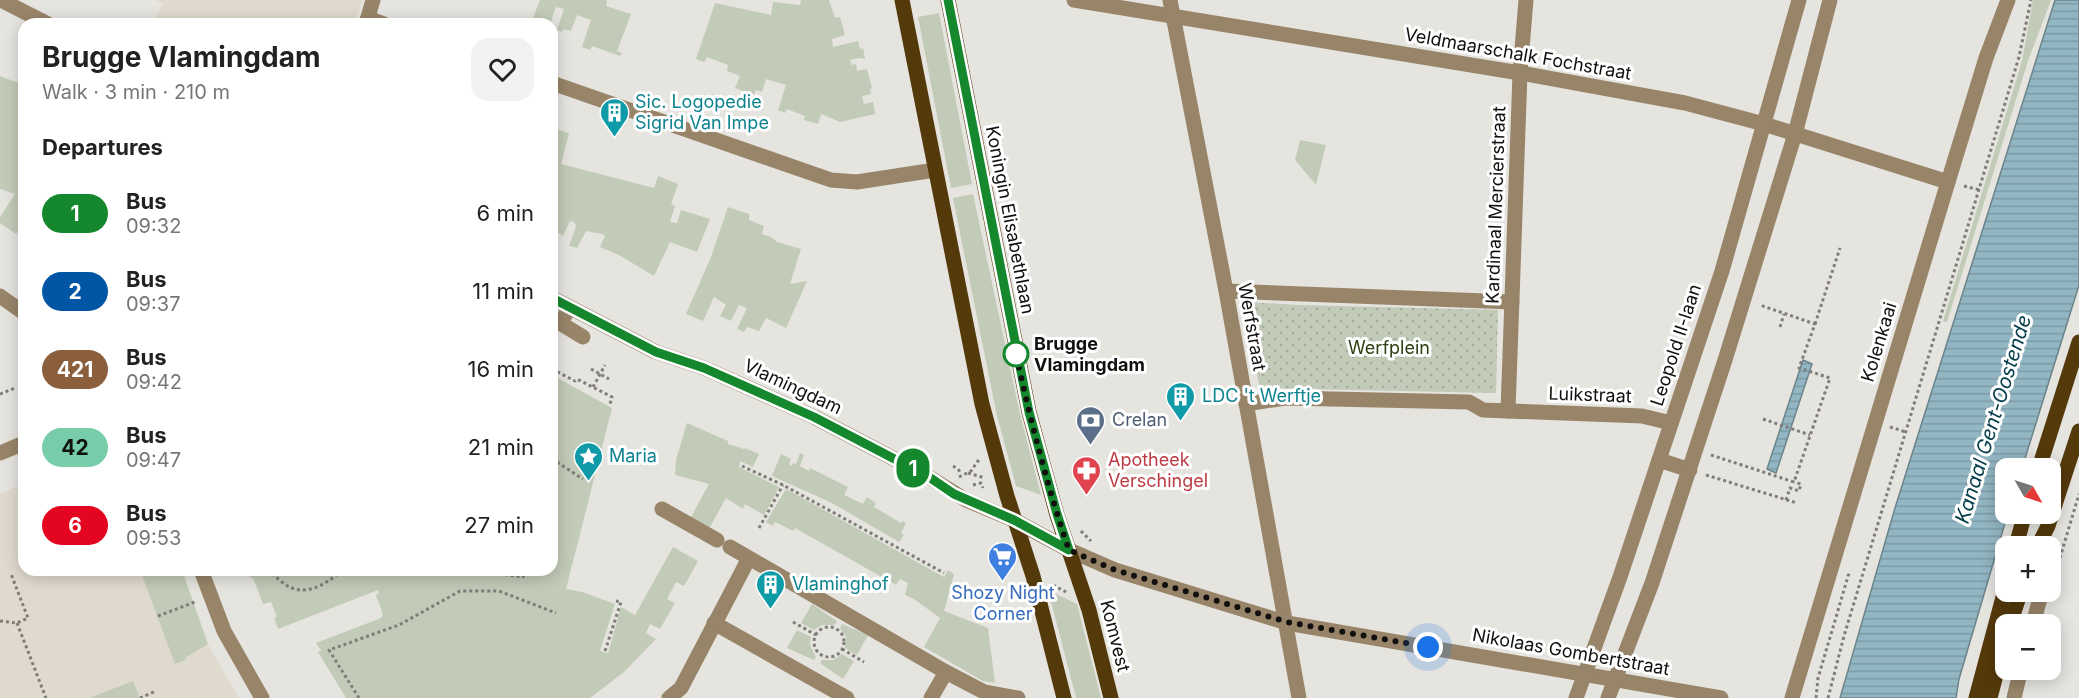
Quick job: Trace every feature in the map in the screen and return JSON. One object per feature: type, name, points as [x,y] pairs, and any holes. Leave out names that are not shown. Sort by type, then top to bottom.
[{"type":"main road","points":[[902,0],[988,427],[1014,520],[1033,576],[1064,698]]},
{"type":"main road","name":"Koningin Elisabethlaan","points":[[948,0],[1029,412],[1069,550]]},
{"type":"main road","points":[[2042,458],[2079,342]]},
{"type":"main road","points":[[2043,536],[2079,431]]},
{"type":"main road","points":[[1014,520],[1069,550]]},
{"type":"main road","name":"Komvest","points":[[1069,550],[1089,610],[1111,698]]},
{"type":"main road","points":[[1976,698],[2002,602]]},
{"type":"main road","points":[[1990,698],[1995,679]]},
{"type":"street","points":[[1,0],[36,18]]},
{"type":"street","points":[[368,18],[373,0]]},
{"type":"street","name":"Veldmaarschalk Fochstraat","points":[[1074,0],[1520,73],[1684,103],[1764,124],[1948,182]]},
{"type":"street","name":"Werfstraat","points":[[1170,0],[1226,291],[1299,698]]},
{"type":"street","name":"Kardinaal Mercierstraat","points":[[1508,411],[1520,73],[1526,0]]},
{"type":"street","name":"Leopold II-laan","points":[[1576,698],[1722,271],[1798,0]]},
{"type":"street","points":[[1608,698],[1652,583],[1690,470],[1795,134],[1830,0]]},
{"type":"street","name":"Kolenkaai","points":[[1792,698],[1986,58],[2008,0]]},
{"type":"street","points":[[558,85],[831,180],[857,182],[935,170]]},
{"type":"street","points":[[1226,291],[1512,302]]},
{"type":"street","points":[[0,296],[18,309]]},
{"type":"street","name":"Vlamingdam","points":[[558,301],[656,352],[704,368],[814,417],[929,477],[960,497],[1014,520]]},
{"type":"street","points":[[558,319],[570,308]]},
{"type":"street","points":[[558,322],[583,337]]},
{"type":"street","points":[[1246,404],[1285,398],[1469,402],[1483,410],[1508,411]]},
{"type":"street","name":"Luikstraat","points":[[1508,411],[1642,417],[1671,423]]},
{"type":"street","points":[[0,453],[18,446]]},
{"type":"street","points":[[1659,460],[1690,470]]},
{"type":"street","points":[[662,509],[946,672],[984,692],[1018,698]]},
{"type":"street","points":[[2048,526],[2048,536]]},
{"type":"street","name":"Nikolaas Gombertstraat","points":[[1069,550],[1107,567],[1287,622],[1721,698]]},
{"type":"street","points":[[669,698],[681,688],[748,560]]},
{"type":"street","points":[[203,576],[224,631],[262,698]]},
{"type":"street","points":[[714,623],[847,698]]},
{"type":"street","points":[[931,698],[946,672]]},
{"type":"street","points":[[2014,698],[2018,680]]},
{"type":"path","points":[[1828,698],[1847,625],[2019,57],[2031,0]]},
{"type":"path","points":[[1965,187],[1980,190]]},
{"type":"path","points":[[1794,482],[1830,378],[1799,368],[1840,248]]},
{"type":"path","points":[[1744,300],[1815,324]]},
{"type":"path","points":[[1780,327],[1784,314]]},
{"type":"path","points":[[593,387],[605,365]]},
{"type":"path","points":[[591,369],[609,379]]},
{"type":"path","points":[[558,372],[612,396],[610,404]]},
{"type":"path","points":[[0,394],[15,388]]},
{"type":"path","points":[[1763,419],[1810,435]]},
{"type":"path","points":[[929,477],[962,476],[971,471],[980,459],[988,427]]},
{"type":"path","points":[[1723,458],[1801,484],[1799,491],[1790,488],[1786,500]]},
{"type":"path","points":[[558,463],[583,479]]},
{"type":"path","points":[[742,466],[783,485],[944,573]]},
{"type":"path","points":[[953,466],[960,472]]},
{"type":"path","points":[[1690,470],[1797,503]]},
{"type":"path","points":[[759,528],[783,485]]},
{"type":"path","points":[[2061,553],[2079,494]]},
{"type":"path","points":[[1079,530],[1097,546]]},
{"type":"path","points":[[0,621],[17,623],[28,618],[11,574]]},
{"type":"path","points":[[274,576],[287,586],[297,590],[319,586],[335,576]]},
{"type":"path","points":[[510,576],[523,578],[524,576]]},
{"type":"path","points":[[1049,583],[1074,596]]},
{"type":"path","points":[[359,698],[330,650],[399,625],[460,591],[499,591],[556,613]]},
{"type":"path","points":[[158,616],[210,595]]},
{"type":"path","points":[[605,651],[621,602],[616,601]]},
{"type":"path","points":[[793,622],[816,635]]},
{"type":"path","points":[[17,623],[46,698]]},
{"type":"path","points":[[833,627],[844,638],[842,649],[831,656],[822,655],[816,648],[816,635],[823,628],[833,627]]},
{"type":"path","points":[[842,649],[864,662]]},
{"type":"path","points":[[140,698],[156,692]]},
{"type":"shaded area","points":[[156,0],[362,0],[357,18],[155,18],[163,4]]},
{"type":"shaded area","points":[[18,486],[18,576],[183,576],[207,643],[239,698],[0,698],[0,493]]},
{"type":"green space","points":[[540,0],[607,0],[606,6],[631,14],[617,51],[622,53],[620,56],[592,46],[590,50],[582,47],[591,20],[577,15],[571,31],[564,29],[562,32],[558,30],[558,27],[564,9],[556,7],[552,18],[533,18]]},
{"type":"green space","points":[[801,0],[829,0],[835,18],[840,17],[845,35],[832,39],[833,47],[858,41],[860,49],[863,48],[865,59],[850,60],[852,65],[856,64],[857,71],[867,69],[872,88],[870,89],[871,94],[862,96],[864,104],[873,102],[875,114],[840,122],[821,114],[818,124],[804,120],[805,116],[787,109],[785,113],[778,110],[786,85],[766,79],[762,92],[756,90],[754,95],[735,88],[740,76],[727,71],[728,65],[707,57],[704,62],[696,59],[715,3],[771,15],[773,2],[800,5]]},
{"type":"green space","points":[[2033,0],[2051,0],[2028,61],[1947,322],[1943,321],[2022,61]]},
{"type":"green space","points":[[939,13],[972,184],[951,188],[918,17]]},
{"type":"green space","points":[[0,76],[18,83],[18,231],[16,234],[0,223],[0,217],[15,194],[0,189]]},
{"type":"green space","points":[[558,130],[569,133],[561,164],[654,188],[658,176],[678,184],[671,204],[675,206],[670,222],[677,223],[681,210],[710,219],[697,252],[670,242],[654,276],[619,255],[600,247],[605,236],[602,234],[586,231],[577,248],[569,246],[576,226],[570,221],[563,236],[558,233]]},
{"type":"green space","points":[[1300,140],[1326,145],[1316,185],[1295,160]]},
{"type":"green space","points":[[973,194],[1020,414],[1041,495],[1016,486],[997,416],[953,198]]},
{"type":"green space","points":[[728,207],[749,214],[749,220],[764,226],[762,234],[777,242],[801,249],[790,284],[807,281],[786,328],[766,318],[759,331],[747,327],[744,332],[737,329],[747,308],[739,305],[731,321],[720,316],[726,305],[714,297],[703,321],[686,314],[711,257]]},
{"type":"green space","name":"Werfplein","points":[[1247,302],[1498,310],[1496,393],[1260,388],[1242,308]]},
{"type":"green space","points":[[558,378],[612,408],[566,589],[582,592],[615,604],[600,651],[608,653],[621,607],[635,615],[673,547],[698,561],[684,586],[676,582],[667,599],[675,603],[660,629],[650,624],[646,633],[656,639],[624,672],[590,698],[346,698],[318,652],[321,650],[316,643],[381,618],[383,614],[376,595],[379,593],[378,590],[278,629],[274,618],[277,617],[271,602],[263,604],[254,580],[249,576],[558,576]]},
{"type":"green space","points":[[687,423],[728,441],[728,444],[759,454],[753,467],[740,461],[739,467],[779,487],[764,515],[745,504],[743,509],[726,498],[710,527],[690,519],[709,484],[675,475],[676,460]]},
{"type":"green space","points":[[800,453],[804,455],[800,466],[809,471],[810,468],[848,487],[844,495],[863,504],[867,497],[876,503],[874,507],[901,523],[903,521],[906,523],[901,533],[904,535],[899,542],[832,503],[772,476],[781,454],[791,459],[789,464],[792,466],[793,463],[796,464]]},
{"type":"green space","points":[[786,489],[944,577],[948,570],[954,574],[944,611],[988,628],[995,683],[983,681],[924,647],[940,618],[905,595],[908,583],[900,579],[896,585],[795,528],[793,531],[775,522],[773,526],[766,522]]},
{"type":"green space","points":[[142,576],[184,576],[208,644],[185,658],[186,660],[175,664]]},
{"type":"green space","points":[[1048,590],[1077,604],[1101,698],[1076,698]]},
{"type":"green space","points":[[812,604],[837,621],[835,625],[822,625],[814,630],[801,623]]},
{"type":"green space","points":[[842,624],[868,635],[857,655],[845,648],[846,637],[840,628]]},
{"type":"green space","points":[[797,630],[811,637],[810,645],[816,657],[814,660],[787,648]]},
{"type":"green space","points":[[842,654],[854,661],[843,679],[820,663],[822,660],[833,660]]},
{"type":"green space","points":[[133,681],[140,698],[89,698]]},
{"type":"water","name":"Kanaal Gent-Oostende","points":[[2055,0],[2079,0],[2079,285],[2025,458],[1995,458],[1995,524],[2005,524],[2001,536],[1995,536],[1995,557],[1959,679],[1956,698],[1840,698],[1895,508]]},
{"type":"water","points":[[1803,360],[1812,364],[1776,473],[1767,469]]},
{"type":"bus line","name":"1","points":[[558,301],[656,352],[704,368],[814,417],[929,477],[954,494],[998,512],[1069,550],[1029,412],[1014,345],[948,0]]},
{"type":"place","name":"Sic. Logopedie Sigrid Van Impe","points":[[614,138]]},
{"type":"place","name":"Brugge Vlamingdam","points":[[1016,354]]},
{"type":"place","name":"LDC 't Werftje","points":[[1181,422]]},
{"type":"place","name":"Crelan","points":[[1091,446]]},
{"type":"place","name":"Maria","points":[[588,482]]},
{"type":"place","name":"Apotheek Verschingel","points":[[1087,496]]},
{"type":"place","name":"Shozy Night Corner","points":[[1003,582]]},
{"type":"place","name":"Vlaminghof","points":[[771,610]]},
{"type":"route","points":[[1016,354],[1014,345],[1029,412],[1069,550],[1115,570],[1287,622],[1428,647]]}]
